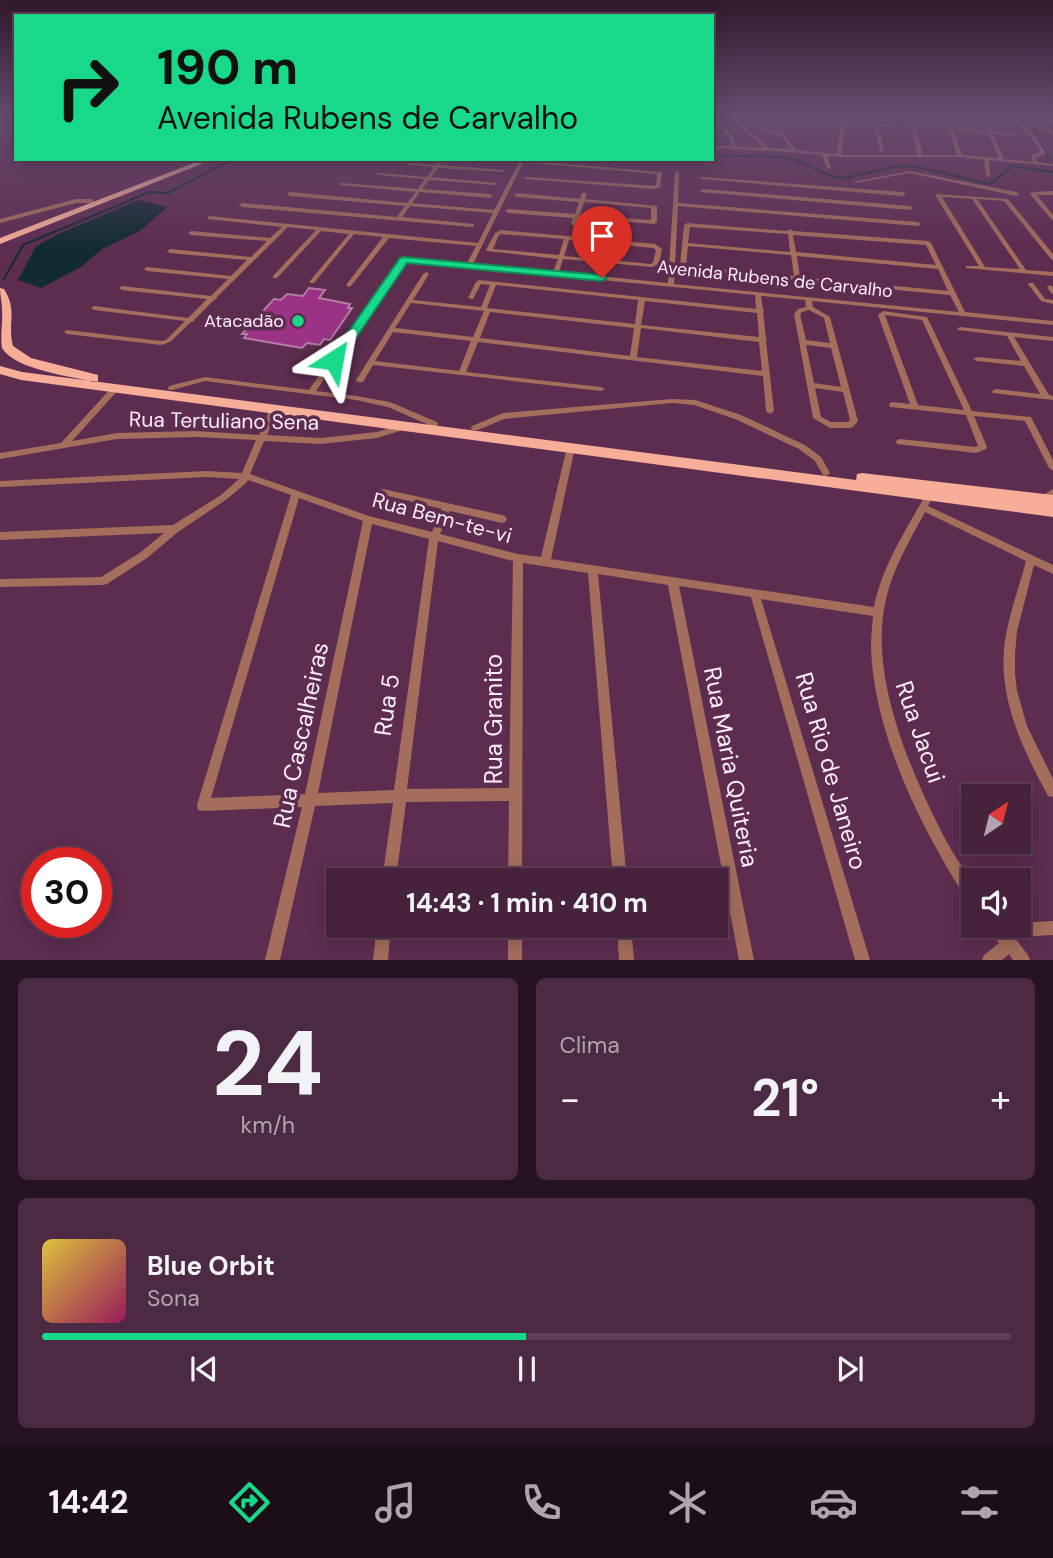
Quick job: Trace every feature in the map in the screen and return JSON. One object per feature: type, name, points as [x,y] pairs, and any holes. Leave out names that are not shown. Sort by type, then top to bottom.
[{"type":"highway","points":[[0,240],[91,201],[198,161]]},
{"type":"highway","points":[[0,230],[70,211],[206,161]]},
{"type":"highway","points":[[0,291],[8,307],[5,342],[11,352],[29,362],[99,379]]},
{"type":"highway","points":[[0,368],[1050,503]]},
{"type":"highway","points":[[0,368],[21,376]]},
{"type":"highway","points":[[0,376],[21,376],[571,447],[926,501],[1050,503]]},
{"type":"street","points":[[398,219],[441,161]]},
{"type":"street","points":[[470,264],[522,161]]},
{"type":"street","points":[[826,161],[829,168]]},
{"type":"street","points":[[986,161],[988,176]]},
{"type":"street","points":[[1022,161],[1053,165]]},
{"type":"street","points":[[527,178],[655,188],[659,180],[658,172],[594,167],[580,163],[533,162]]},
{"type":"street","points":[[410,164],[504,171]]},
{"type":"street","points":[[590,183],[594,167]]},
{"type":"street","points":[[671,285],[677,172]]},
{"type":"street","points":[[855,182],[910,172],[1016,194]]},
{"type":"street","points":[[378,174],[496,184]]},
{"type":"street","points":[[676,204],[918,224],[902,192],[703,177],[703,206]]},
{"type":"street","points":[[659,180],[677,181]]},
{"type":"street","points":[[341,184],[490,196]]},
{"type":"street","points":[[822,187],[830,216]]},
{"type":"street","points":[[703,191],[910,208]]},
{"type":"street","points":[[1053,193],[1033,194],[1053,218]]},
{"type":"street","points":[[290,194],[495,212]]},
{"type":"street","points":[[508,212],[652,223],[655,215],[654,206],[583,197],[517,195]]},
{"type":"street","points":[[983,268],[938,195],[1007,201],[1053,258]]},
{"type":"street","points":[[574,224],[583,197]]},
{"type":"street","points":[[629,204],[631,197]]},
{"type":"street","points":[[973,197],[1024,271]]},
{"type":"street","points":[[0,221],[78,201],[91,201]]},
{"type":"street","points":[[1042,204],[1050,202]]},
{"type":"street","points":[[242,205],[472,225]]},
{"type":"street","points":[[655,215],[675,217]]},
{"type":"street","points":[[210,218],[479,245]]},
{"type":"street","points":[[624,221],[624,230]]},
{"type":"street","points":[[952,293],[686,268],[683,265],[687,225],[690,223],[928,243],[963,314]]},
{"type":"street","points":[[66,332],[163,343],[192,320],[286,226]]},
{"type":"street","points":[[275,277],[320,229]]},
{"type":"street","points":[[790,231],[797,279]]},
{"type":"street","points":[[312,282],[352,232]]},
{"type":"street","points":[[500,232],[565,233],[575,238],[658,247],[656,264],[650,266],[560,258],[489,249],[500,232]]},
{"type":"street","points":[[191,233],[271,240]]},
{"type":"street","points":[[556,273],[565,233]]},
{"type":"street","points":[[349,285],[387,236]]},
{"type":"street","points":[[608,262],[612,242]]},
{"type":"street","points":[[685,244],[938,267]]},
{"type":"street","points":[[170,251],[252,259]]},
{"type":"street","name":"Avenida Rubens de Carvalho","points":[[311,392],[402,261],[410,259],[1053,323]]},
{"type":"street","points":[[968,267],[1053,274]]},
{"type":"street","points":[[148,268],[234,278]]},
{"type":"street","points":[[360,380],[426,274]]},
{"type":"street","points":[[471,298],[479,282],[761,311]]},
{"type":"street","points":[[461,374],[494,283]]},
{"type":"street","points":[[1031,284],[1043,300],[1053,302]]},
{"type":"street","points":[[122,288],[214,298]]},
{"type":"street","points":[[758,293],[770,411]]},
{"type":"street","points":[[808,298],[810,308]]},
{"type":"street","points":[[634,358],[642,299]]},
{"type":"street","points":[[409,301],[764,340]]},
{"type":"street","points":[[94,308],[192,320]]},
{"type":"street","points":[[810,308],[827,317],[853,423],[835,426],[817,418],[797,314],[800,310],[810,308]]},
{"type":"street","points":[[900,442],[981,450],[983,447],[925,318],[883,313],[881,315],[915,407]]},
{"type":"street","points":[[960,329],[1053,339]]},
{"type":"street","points":[[391,330],[767,374]]},
{"type":"street","points":[[1009,334],[1049,398]]},
{"type":"street","points":[[802,342],[835,346]]},
{"type":"street","points":[[977,359],[1026,364]]},
{"type":"street","points":[[370,363],[601,389]]},
{"type":"street","points":[[172,388],[201,379],[356,398],[390,405],[434,424]]},
{"type":"street","points":[[810,385],[845,390]]},
{"type":"street","points":[[63,445],[116,388]]},
{"type":"street","points":[[996,391],[1049,398]]},
{"type":"street","points":[[475,428],[503,416],[682,401],[738,417],[802,447],[818,459],[826,473]]},
{"type":"street","points":[[893,405],[1027,419],[1053,468]]},
{"type":"street","points":[[0,583],[103,581],[224,497],[246,475],[274,410]]},
{"type":"street","name":"Rua Tertuliano Sena","points":[[0,456],[31,453],[117,436],[196,434],[262,440],[333,440],[377,435],[406,426]]},
{"type":"street","points":[[545,562],[571,447]]},
{"type":"street","name":"Rua Bem-te-vi","points":[[0,484],[207,474],[246,475],[368,519],[518,558],[878,612]]},
{"type":"street","points":[[383,492],[502,519]]},
{"type":"street","points":[[296,493],[203,805],[398,796],[516,794]]},
{"type":"street","points":[[926,501],[1053,570]]},
{"type":"street","name":"Rua Jacui","points":[[926,501],[892,570],[878,612],[878,678],[893,730],[934,833],[961,877]]},
{"type":"street","name":"Rua 5","points":[[389,868],[434,537],[448,506]]},
{"type":"street","name":"Rua Cascalheiras","points":[[272,960],[310,800],[368,519]]},
{"type":"street","points":[[0,536],[175,529]]},
{"type":"street","name":"Rua Granito","points":[[515,868],[518,558]]},
{"type":"street","points":[[1031,559],[1009,652],[1009,686],[1021,725],[1053,791]]},
{"type":"street","points":[[593,571],[619,868]]},
{"type":"street","name":"Rua Maria Quiteria","points":[[673,583],[747,960]]},
{"type":"street","name":"Rua Rio de Janeiro","points":[[755,595],[863,960]]},
{"type":"street","points":[[1031,929],[1053,929]]},
{"type":"street","points":[[380,960],[383,938]]},
{"type":"street","points":[[514,960],[515,938]]},
{"type":"street","points":[[625,938],[627,960]]},
{"type":"street","points":[[1004,938],[1023,960]]},
{"type":"street","points":[[989,960],[1009,945]]},
{"type":"shaded area","points":[[139,200],[167,207],[140,231],[102,249],[81,267],[41,288],[18,280],[36,246]]},
{"type":"building","name":"Atacadão","points":[[309,288],[325,290],[319,298],[350,304],[348,308],[352,308],[330,340],[324,339],[320,345],[307,343],[302,348],[244,338],[247,334],[242,334],[274,299],[281,300],[287,294],[303,296]]},
{"type":"waterway","points":[[4,279],[23,245],[150,192],[168,193],[229,161]]},
{"type":"waterway","points":[[797,161],[831,176],[845,178],[898,166],[917,167],[990,184],[1013,166],[1053,172]]},
{"type":"place","name":"Atacadão","points":[[298,321]]},
{"type":"route","points":[[334,360],[400,262],[404,260],[602,278]]}]
